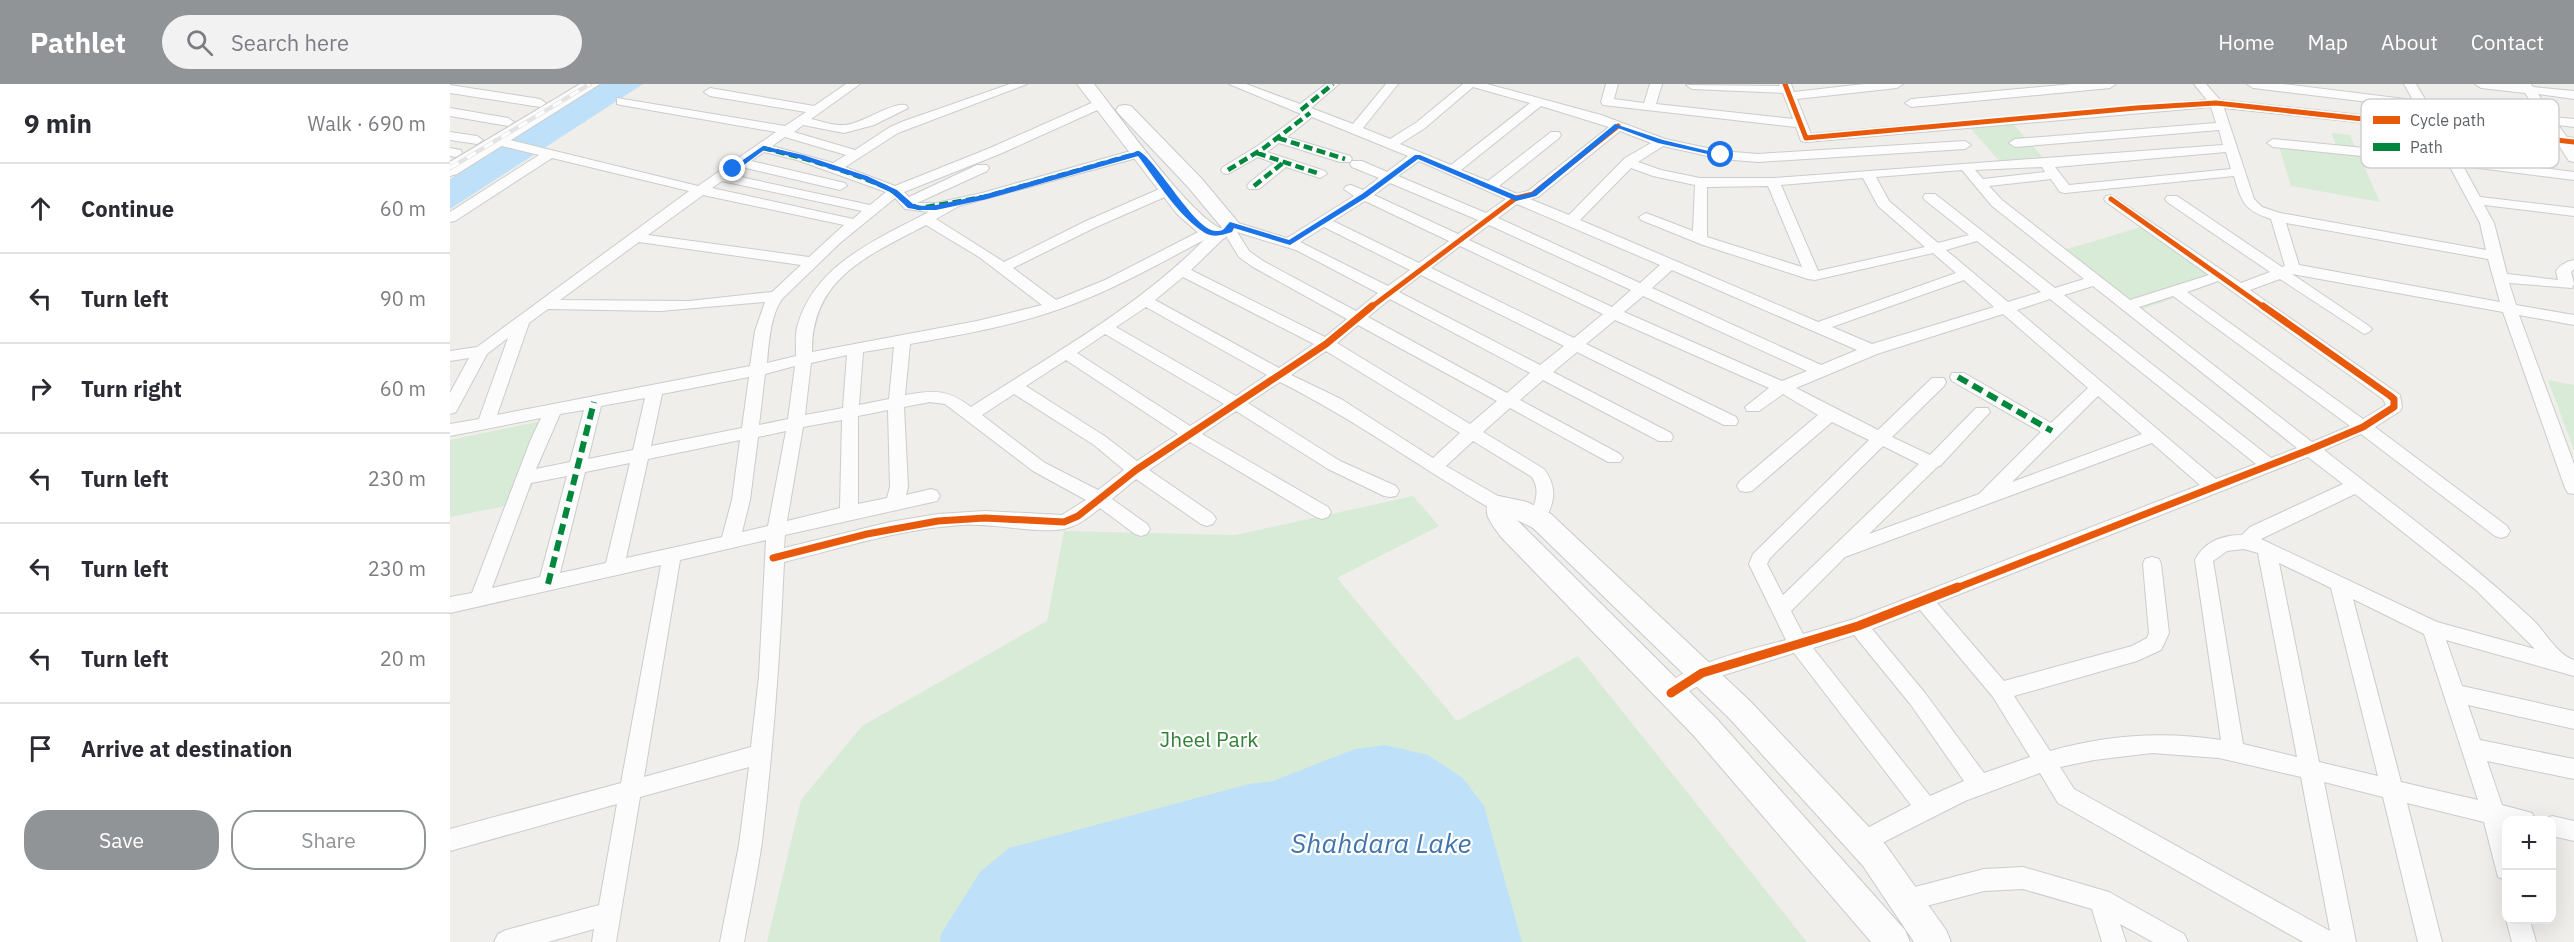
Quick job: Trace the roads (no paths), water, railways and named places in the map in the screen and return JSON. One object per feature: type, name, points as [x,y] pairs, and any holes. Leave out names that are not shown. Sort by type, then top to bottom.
[{"type":"main road","points":[[452,149],[477,140],[569,84]]},
{"type":"main road","points":[[450,170],[592,84]]},
{"type":"main road","points":[[1085,84],[1103,108],[1181,168],[1222,230]]},
{"type":"main road","points":[[1104,84],[1129,127],[1139,153],[1184,210],[1222,230]]},
{"type":"main road","points":[[1893,942],[1705,728],[1510,530],[1499,514],[1499,505],[1518,509],[1537,518],[1740,710],[1862,842],[1907,900],[1934,942]]},
{"type":"street","points":[[833,84],[853,85]]},
{"type":"street","points":[[835,168],[908,124],[1021,84]]},
{"type":"street","points":[[1235,84],[1355,129],[1871,350]]},
{"type":"street","points":[[1228,170],[1278,138],[1333,84]]},
{"type":"street","points":[[1355,129],[1392,84]]},
{"type":"street","points":[[1389,145],[1421,125],[1472,84],[1618,126],[1693,151],[1758,158],[1965,146]]},
{"type":"street","points":[[1612,84],[1607,102],[1800,124]]},
{"type":"street","points":[[1633,131],[1656,84]]},
{"type":"street","points":[[1690,112],[1692,85],[1787,90],[1897,84]]},
{"type":"street","points":[[1978,84],[1990,96],[2006,121],[2015,143],[2029,163]]},
{"type":"street","points":[[1911,103],[2108,84],[2136,108]]},
{"type":"street","points":[[2200,84],[2216,103],[2248,200],[2265,214],[2494,256]]},
{"type":"street","points":[[2253,84],[2386,99]]},
{"type":"street","points":[[2410,84],[2419,99]]},
{"type":"street","points":[[2481,84],[2527,87],[2574,95]]},
{"type":"street","points":[[450,408],[481,351],[700,190],[853,85]]},
{"type":"street","points":[[1453,171],[1535,101],[1541,88]]},
{"type":"street","points":[[450,89],[540,103]]},
{"type":"street","points":[[1787,90],[1806,138],[2136,108],[2216,103],[2361,119]]},
{"type":"street","points":[[710,92],[818,110]]},
{"type":"street","points":[[621,101],[786,132],[856,154]]},
{"type":"street","points":[[802,121],[844,129],[870,122],[902,108]]},
{"type":"street","points":[[730,542],[741,500],[763,331],[770,306],[777,296],[853,223],[895,191],[1103,108]]},
{"type":"street","points":[[908,203],[1004,159],[1029,144],[1103,108]]},
{"type":"street","points":[[450,112],[508,122]]},
{"type":"street","points":[[2559,121],[2574,123]]},
{"type":"street","points":[[773,558],[868,534],[942,520],[984,518],[1053,524],[1078,516],[1136,470],[1326,344],[1420,269],[1516,198],[1533,194],[1618,126]]},
{"type":"street","points":[[2015,143],[2224,126]]},
{"type":"street","points":[[1490,186],[1555,135]]},
{"type":"street","points":[[1278,138],[1351,162],[1488,219],[1819,370]]},
{"type":"street","points":[[498,141],[700,190],[853,223]]},
{"type":"street","points":[[1571,221],[1629,163],[1661,142]]},
{"type":"street","points":[[2272,142],[2361,150]]},
{"type":"street","points":[[2568,142],[2574,158]]},
{"type":"street","points":[[763,148],[835,168],[895,191],[908,203],[920,208],[954,204],[1051,180],[1139,153]]},
{"type":"street","points":[[1629,163],[1679,179],[1711,182],[1773,182],[2231,148]]},
{"type":"street","points":[[450,218],[551,153]]},
{"type":"street","points":[[1257,153],[1320,174]]},
{"type":"street","points":[[1290,242],[1323,221],[1358,192],[1387,177],[1417,156]]},
{"type":"street","points":[[1254,186],[1284,162]]},
{"type":"street","points":[[742,163],[840,186]]},
{"type":"street","points":[[2045,163],[2065,189],[2240,172]]},
{"type":"street","points":[[1965,166],[1997,203],[2130,305],[2483,585],[2568,667]]},
{"type":"street","points":[[2457,168],[2487,223],[2510,310],[2574,488]]},
{"type":"street","points":[[2509,168],[2574,176]]},
{"type":"street","points":[[1868,175],[1884,203],[2214,487]]},
{"type":"street","points":[[1979,183],[2055,175]]},
{"type":"street","points":[[721,177],[871,209]]},
{"type":"street","points":[[1700,239],[1700,188],[1702,184],[1711,182]]},
{"type":"street","points":[[1773,182],[1814,276]]},
{"type":"street","points":[[1002,268],[1069,234],[1169,190]]},
{"type":"street","points":[[1358,192],[1614,314],[1782,387],[1878,439],[1931,462]]},
{"type":"street","points":[[1930,197],[2269,465]]},
{"type":"street","points":[[2172,199],[2286,271],[2364,329]]},
{"type":"street","points":[[1671,693],[1702,673],[1858,626],[2311,449],[2362,427],[2394,407],[2394,399],[2111,200]]},
{"type":"street","points":[[2474,200],[2574,212]]},
{"type":"street","points":[[732,942],[750,845],[762,754],[769,676],[773,558],[796,422],[804,358],[804,330],[812,306],[839,271],[860,254],[954,204]]},
{"type":"street","points":[[1646,217],[1700,239],[1814,276],[1938,248],[1979,236]]},
{"type":"street","points":[[2277,217],[2286,271]]},
{"type":"street","points":[[926,219],[1002,268],[1054,306]]},
{"type":"street","points":[[1323,221],[1730,421]]},
{"type":"street","points":[[970,415],[1145,301],[1182,271],[1222,230]]},
{"type":"street","points":[[1222,230],[1244,254],[1258,264],[1614,458]]},
{"type":"street","points":[[450,430],[1016,317],[1076,298],[1222,230],[1290,242],[1665,437]]},
{"type":"street","points":[[635,237],[812,262]]},
{"type":"street","points":[[1434,467],[1507,400],[1614,314],[1670,264]]},
{"type":"street","points":[[2502,278],[2567,285],[2563,271],[2574,264]]},
{"type":"street","points":[[1182,271],[1326,344],[1538,473],[1546,482],[1548,498],[1537,518]]},
{"type":"street","points":[[2240,290],[2286,271],[2574,320]]},
{"type":"street","points":[[1818,327],[1968,274]]},
{"type":"street","points":[[2130,305],[2220,276]]},
{"type":"street","points":[[1753,406],[1782,387],[1871,350],[2096,280]]},
{"type":"street","points":[[2175,290],[2501,531]]},
{"type":"street","points":[[542,304],[641,308],[683,307],[727,305],[777,296]]},
{"type":"street","points":[[1145,301],[1207,333],[1279,375],[1335,403],[1434,467],[1499,505]]},
{"type":"street","points":[[486,423],[523,319]]},
{"type":"street","points":[[1105,327],[1237,404],[1334,465],[1390,491]]},
{"type":"street","points":[[895,503],[899,488],[897,402],[903,339]]},
{"type":"street","points":[[849,513],[851,412],[856,348]]},
{"type":"street","points":[[450,356],[481,351]]},
{"type":"street","points":[[1066,353],[1189,434],[1287,494],[1322,512]]},
{"type":"street","points":[[1958,377],[2052,431]]},
{"type":"street","points":[[1927,809],[1798,644],[1760,569],[1758,560],[1938,382]]},
{"type":"street","points":[[1014,386],[1100,441],[1136,470],[1207,519]]},
{"type":"street","points":[[1982,501],[2098,387]]},
{"type":"street","points":[[614,568],[655,390]]},
{"type":"street","points":[[524,478],[930,396],[950,399],[1039,466],[1100,499],[1141,529]]},
{"type":"street","points":[[548,584],[594,402]]},
{"type":"street","points":[[479,598],[524,478],[553,411]]},
{"type":"street","points":[[1781,609],[1982,412]]},
{"type":"street","points":[[1746,486],[1830,414]]},
{"type":"street","points":[[1837,553],[2155,436]]},
{"type":"street","points":[[2248,541],[2256,532],[2357,485]]},
{"type":"street","points":[[450,605],[931,496]]},
{"type":"street","points":[[2232,750],[2204,561],[2210,552],[2233,541],[2248,541],[2267,549],[2434,630],[2568,667]]},
{"type":"street","points":[[2267,549],[2343,942]]},
{"type":"street","points":[[604,942],[607,914],[672,555]]},
{"type":"street","points":[[2000,691],[2136,653],[2154,644],[2159,633],[2152,564]]},
{"type":"street","points":[[2339,584],[2365,678],[2430,942]]},
{"type":"street","points":[[1923,600],[2000,691],[2066,796],[2326,942]]},
{"type":"street","points":[[1858,626],[1918,699],[1980,786]]},
{"type":"street","points":[[2434,630],[2433,633],[2494,814],[2502,851]]},
{"type":"street","points":[[2454,693],[2574,720]]},
{"type":"street","points":[[1862,842],[1927,809],[2043,761],[2128,745],[2156,744],[2232,750],[2504,816]]},
{"type":"street","points":[[2471,748],[2574,769]]},
{"type":"street","points":[[450,840],[762,754]]},
{"type":"street","points":[[1907,900],[1984,880],[2024,878],[2101,900],[2176,942]]},
{"type":"street","points":[[2101,900],[2114,942]]},
{"type":"street","points":[[506,942],[607,914]]},
{"type":"street","points":[[2519,924],[2524,942]]},
{"type":"water","points":[[601,84],[643,84],[450,209],[450,179]]},
{"type":"water","name":"Shahdara Lake","points":[[1385,745],[1428,755],[1463,778],[1484,806],[1522,942],[940,942],[941,934],[980,872],[1009,848],[1249,784],[1273,781],[1355,749]]},
{"type":"railway","points":[[450,168],[590,84]]},
{"type":"park label","name":"Jheel Park","points":[[1209,740]]}]
